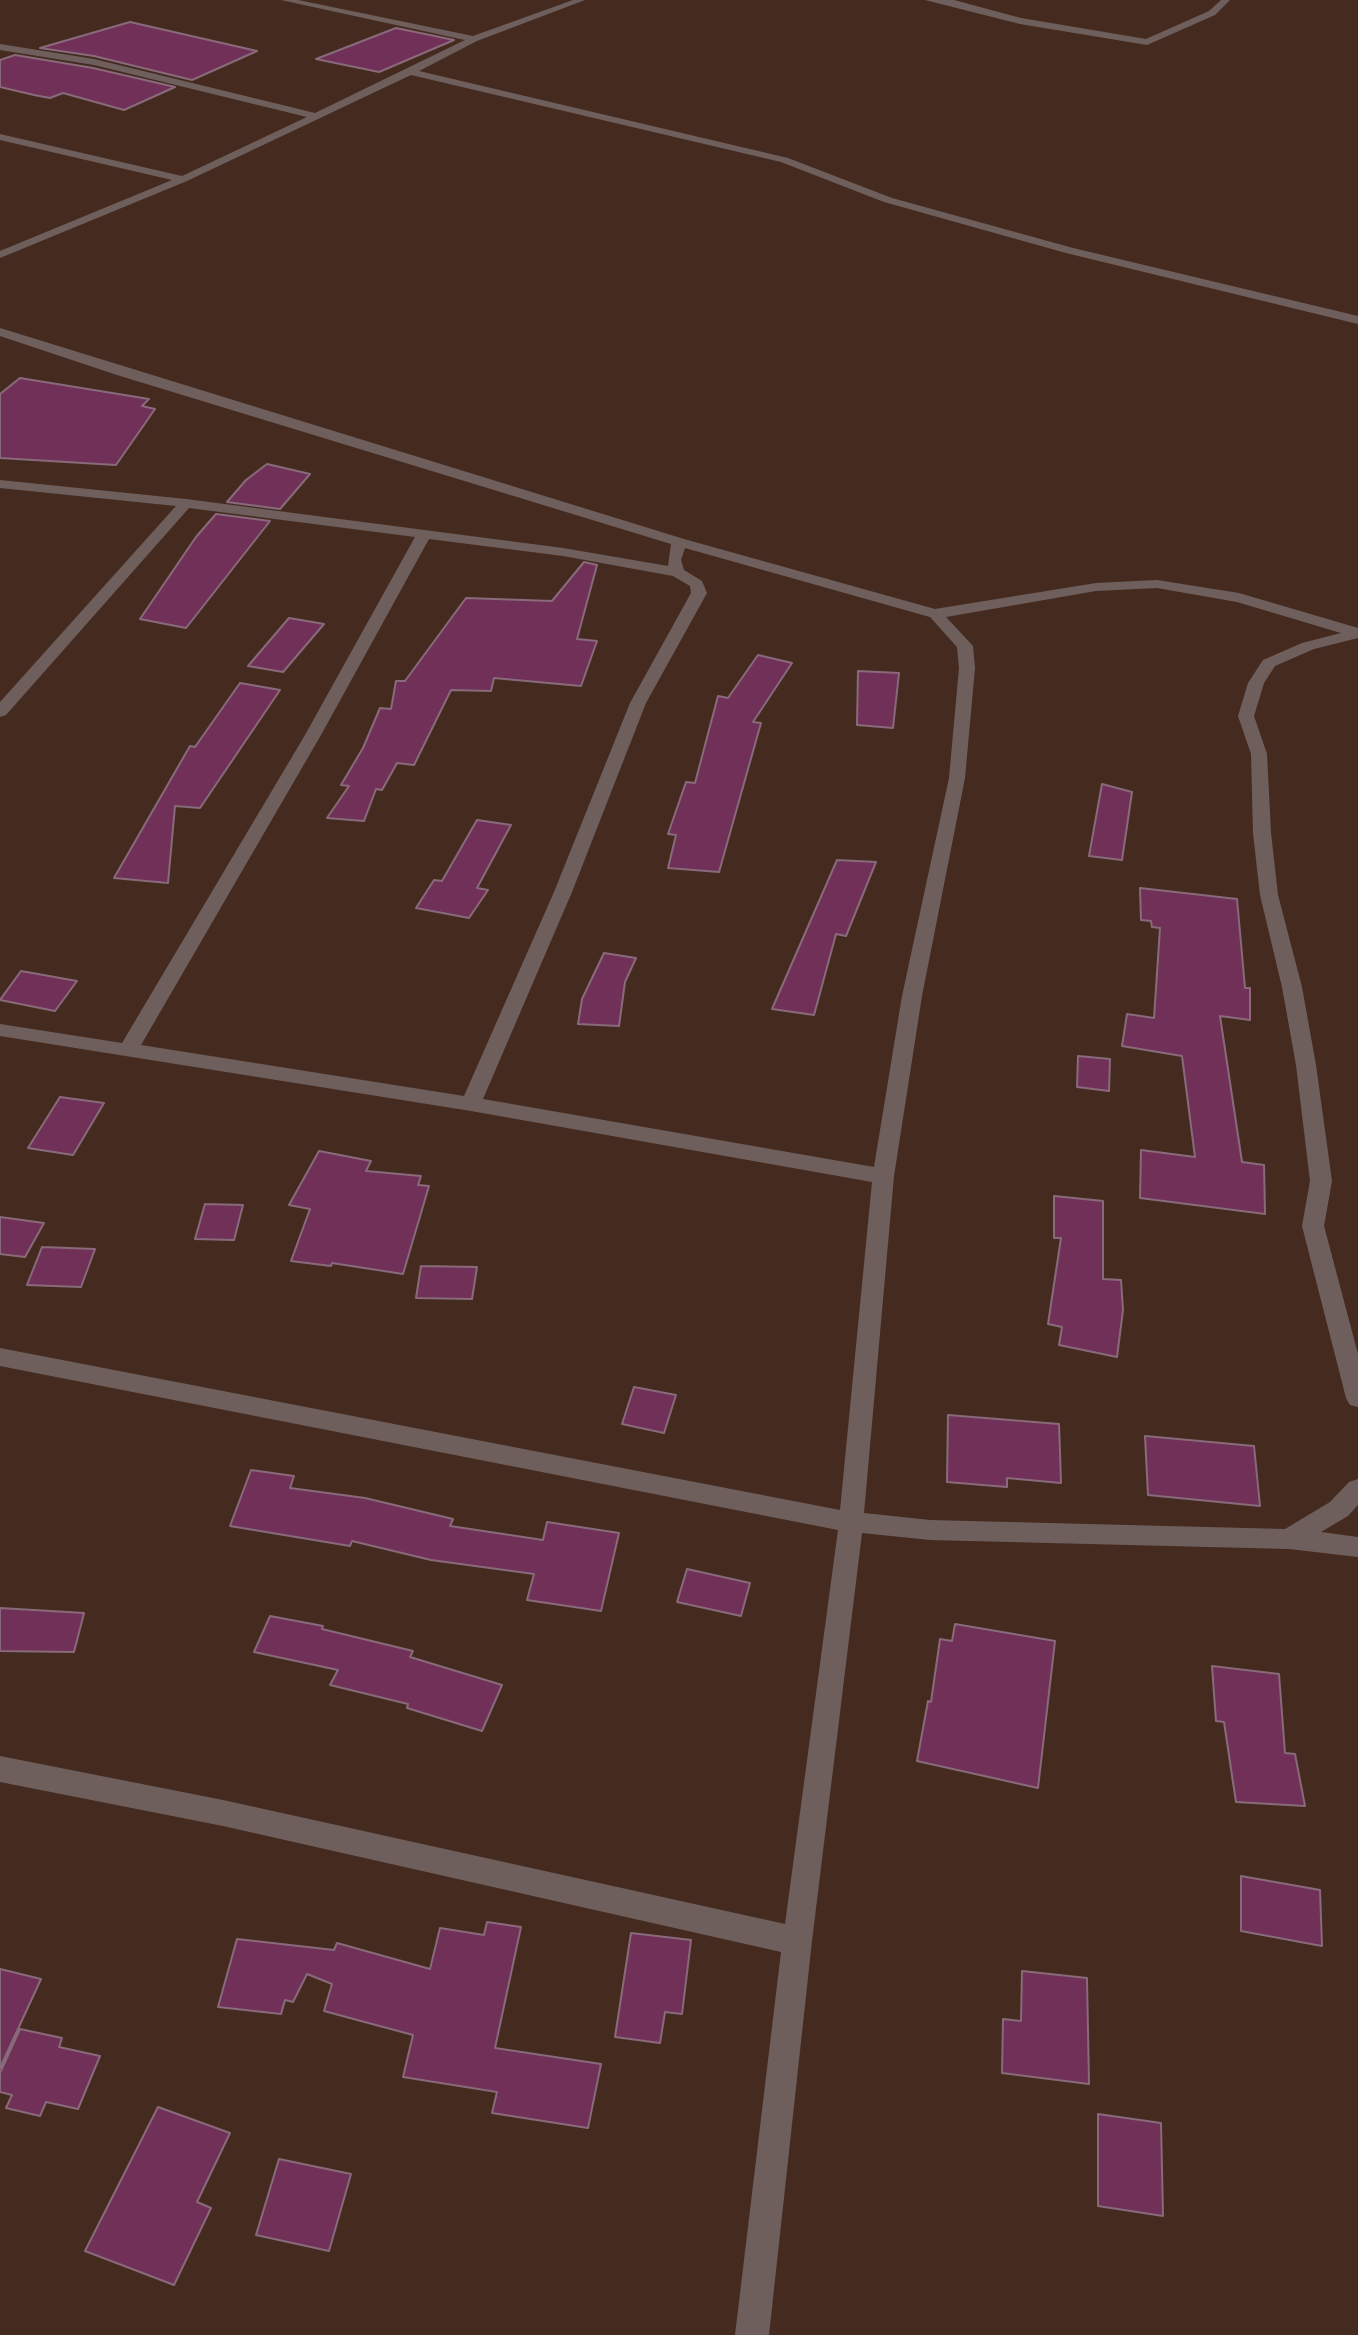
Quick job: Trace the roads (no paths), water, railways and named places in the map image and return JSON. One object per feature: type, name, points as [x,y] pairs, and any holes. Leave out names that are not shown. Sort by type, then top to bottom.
[{"type":"street","points":[[285,0],[474,39]]},
{"type":"street","points":[[0,254],[183,179],[474,39],[581,0]]},
{"type":"street","points":[[929,0],[954,3],[1020,21],[1147,42],[1212,13],[1226,0]]},
{"type":"street","points":[[0,47],[94,62],[315,116]]},
{"type":"street","points":[[410,72],[784,160],[888,200],[1070,251],[1358,320]]},
{"type":"street","points":[[0,137],[183,179]]},
{"type":"street","points":[[0,332],[122,372],[679,542],[935,614],[1084,589],[1157,584],[1239,598],[1357,636]]},
{"type":"street","points":[[0,484],[186,503],[564,552],[677,572],[697,584],[699,593],[638,704],[563,892],[471,1104]]},
{"type":"street","points":[[0,712],[186,503]]},
{"type":"street","points":[[128,1051],[313,735],[424,534]]},
{"type":"street","points":[[677,572],[674,560],[679,542]]},
{"type":"street","points":[[752,2335],[797,1941],[851,1522],[883,1176],[915,983],[957,778],[967,668],[965,646],[935,614]]},
{"type":"street","points":[[1357,636],[1308,646],[1269,663],[1256,683],[1246,716],[1259,754],[1262,833],[1269,895],[1292,987],[1306,1065],[1321,1181],[1313,1226],[1358,1398]]},
{"type":"street","points":[[0,1030],[471,1104],[883,1176]]},
{"type":"street","points":[[0,1357],[851,1522],[930,1530],[1289,1539],[1358,1547]]},
{"type":"street","points":[[1289,1539],[1339,1509],[1358,1489]]},
{"type":"street","points":[[0,1769],[223,1813],[797,1941]]}]
